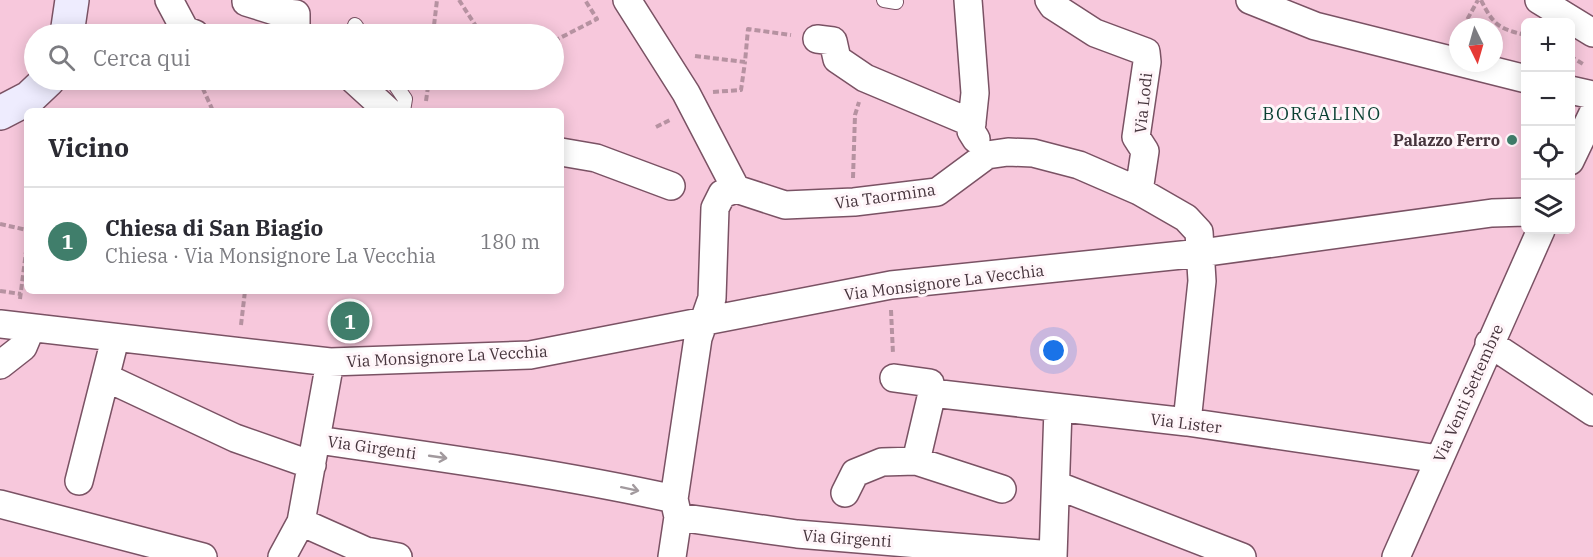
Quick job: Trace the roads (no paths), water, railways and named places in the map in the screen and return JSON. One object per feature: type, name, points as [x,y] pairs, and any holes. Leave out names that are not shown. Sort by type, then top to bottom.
[{"type":"street","points":[[69,24],[73,0]]},
{"type":"street","points":[[170,0],[182,24]]},
{"type":"street","points":[[246,0],[246,2],[278,12],[296,14],[296,24]]},
{"type":"street","points":[[627,0],[661,52],[736,189],[722,194],[715,208],[712,298],[698,338],[676,508],[672,557]]},
{"type":"street","points":[[968,0],[975,93],[971,131],[987,155],[1008,152],[1033,153],[1079,165],[1139,192],[1186,219],[1199,232],[1202,281],[1187,422]]},
{"type":"street","name":"Via Lodi","points":[[1049,0],[1053,6],[1095,33],[1146,52],[1148,62],[1136,137],[1145,151],[1139,192]]},
{"type":"street","points":[[1250,0],[1315,26],[1521,78]]},
{"type":"street","points":[[1539,0],[1593,33]]},
{"type":"street","points":[[805,37],[833,41],[837,59],[865,78],[972,123]]},
{"type":"street","points":[[0,113],[29,98],[37,90]]},
{"type":"street","points":[[365,90],[385,108]]},
{"type":"street","points":[[1575,91],[1593,95]]},
{"type":"street","points":[[1575,151],[1593,113]]},
{"type":"street","points":[[564,153],[596,158],[671,186]]},
{"type":"street","name":"Via Taormina","points":[[736,189],[785,205],[854,202],[937,192],[987,155]]},
{"type":"street","name":"Via Monsignore La Vecchia","points":[[16,326],[330,362],[530,354],[891,285],[1201,253],[1492,213],[1521,212]]},
{"type":"street","name":"Via Venti Settembre","points":[[1396,557],[1539,234]]},
{"type":"street","points":[[0,365],[23,347],[16,326]]},
{"type":"street","points":[[79,481],[107,378],[115,339]]},
{"type":"street","points":[[1489,343],[1592,409]]},
{"type":"street","points":[[282,557],[301,522],[330,362]]},
{"type":"street","name":"Via Girgenti","points":[[107,378],[236,438],[315,452],[494,465],[797,534],[1053,556]]},
{"type":"street","name":"Via Lister","points":[[894,378],[930,383],[932,393],[1187,422],[1439,459]]},
{"type":"street","points":[[916,461],[932,393]]},
{"type":"street","points":[[1053,556],[1058,409]]},
{"type":"street","points":[[845,493],[855,473],[882,462],[916,461],[1002,489]]},
{"type":"street","points":[[1056,485],[1242,557]]},
{"type":"street","points":[[0,504],[203,557]]},
{"type":"street","points":[[301,522],[366,551],[398,557]]},
{"type":"lane","points":[[399,90],[405,99],[404,108]]},
{"type":"place","name":"Palazzo Ferro","points":[[1512,140]]},
{"type":"place","name":"Chiesa di San Biagio","points":[[350,321]]},
{"type":"district","name":"BORGALINO","points":[[1322,114]]}]
